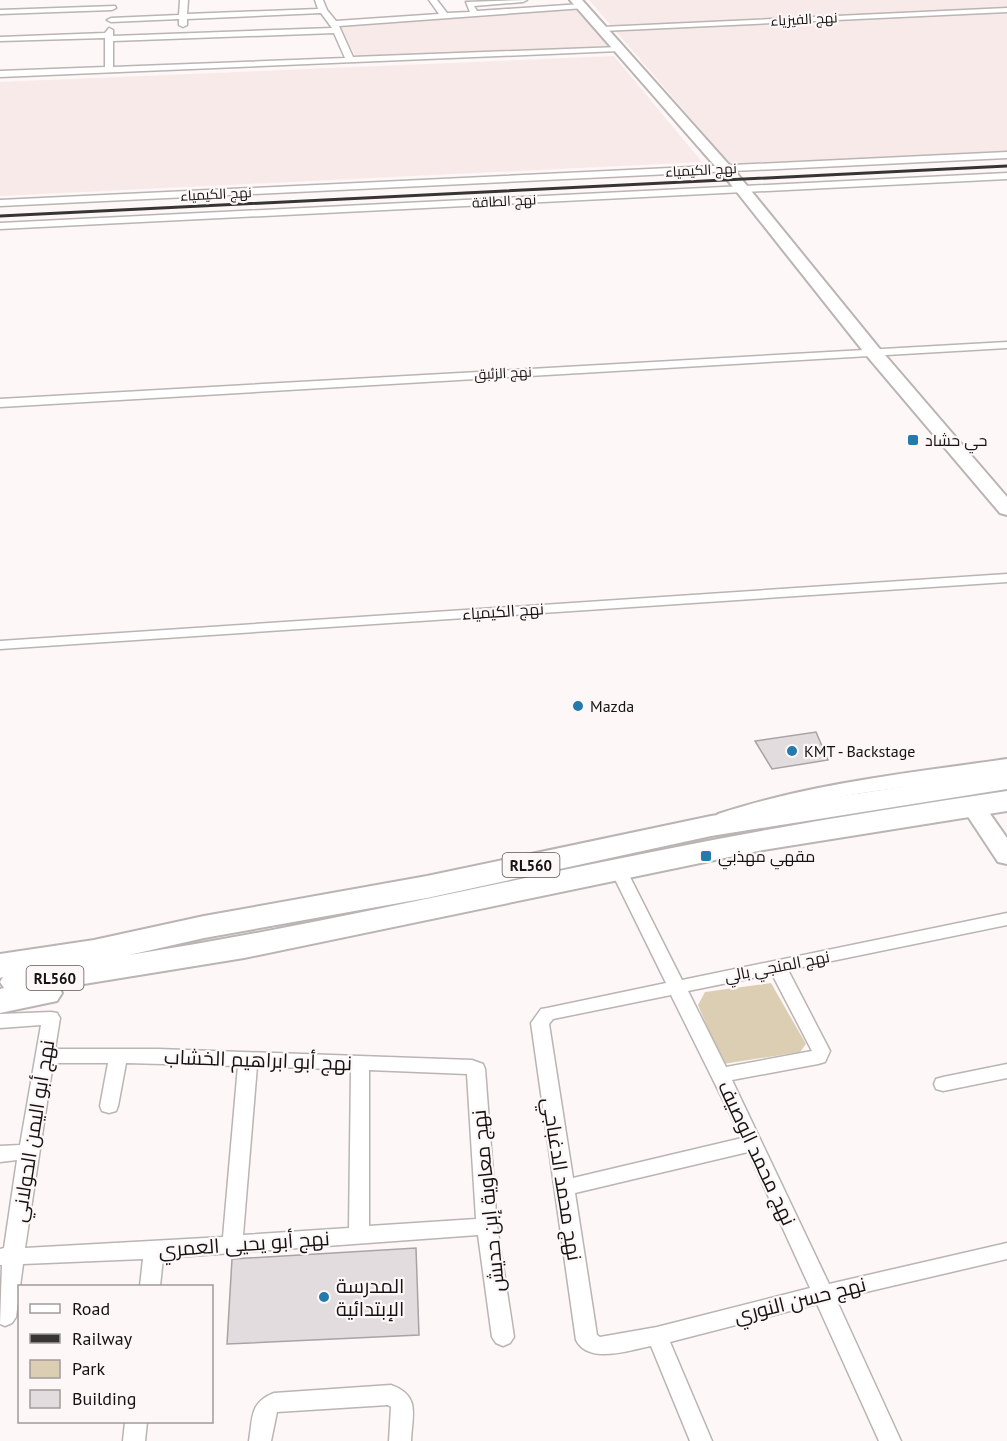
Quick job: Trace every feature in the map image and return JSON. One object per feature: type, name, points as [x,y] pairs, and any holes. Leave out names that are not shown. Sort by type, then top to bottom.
[{"type":"highway","name":"RL560","points":[[0,966],[428,887],[711,826],[1007,780]]},
{"type":"highway","name":"RL560","points":[[0,984],[111,971],[215,954],[691,854],[1007,801]]},
{"type":"highway","points":[[0,951],[158,937]]},
{"type":"highway","points":[[0,1001],[154,975],[215,954]]},
{"type":"street","points":[[180,37],[184,17],[184,0]]},
{"type":"street","points":[[325,0],[319,0],[323,11],[335,27],[351,60]]},
{"type":"street","points":[[434,0],[445,16]]},
{"type":"street","points":[[475,14],[469,4],[523,0]]},
{"type":"street","points":[[536,0],[543,9]]},
{"type":"street","points":[[0,49],[1,39],[180,37],[335,27],[543,9],[573,3],[602,29],[725,169],[873,352],[1007,509]]},
{"type":"street","points":[[0,12],[112,4],[108,37],[109,70]]},
{"type":"street","name":"نهج الفيزياء","points":[[602,29],[1007,10]]},
{"type":"street","points":[[111,20],[323,11]]},
{"type":"street","points":[[0,74],[619,49]]},
{"type":"street","name":"نهج الكيمياء","points":[[0,203],[1007,155]]},
{"type":"street","name":"نهج الطاقة","points":[[0,226],[1007,176]]},
{"type":"street","name":"نهج الزئبق","points":[[0,403],[1007,345]]},
{"type":"street","name":"نهج الكيمياء","points":[[0,645],[1007,578]]},
{"type":"street","points":[[711,826],[732,816],[813,795],[1007,766]]},
{"type":"street","points":[[973,806],[1007,856]]},
{"type":"street","name":"نهج محمد الوصيف","points":[[618,869],[754,1143],[890,1441]]},
{"type":"street","name":"نهج المنجي بالي","points":[[547,1014],[1007,919]]},
{"type":"street","points":[[720,1075],[818,1057],[821,1054],[777,966]]},
{"type":"street","name":"نهج محمد الدغباجي","points":[[547,1014],[540,1023],[587,1340],[592,1344]]},
{"type":"street","name":"نهج أبو اليمن الحولاني","points":[[0,1021],[51,1018],[7,1256],[5,1317]]},
{"type":"street","name":"نهج أبو ابراهيم الخشاب","points":[[43,1056],[118,1056],[472,1067]]},
{"type":"street","points":[[109,1106],[118,1056]]},
{"type":"street","points":[[232,1245],[248,1060]]},
{"type":"street","points":[[359,1236],[360,1064]]},
{"type":"street","name":"نهج معاوية إبن حديش","points":[[472,1067],[476,1069],[487,1226],[503,1337]]},
{"type":"street","points":[[943,1084],[1007,1071]]},
{"type":"street","points":[[563,1188],[754,1143]]},
{"type":"street","points":[[0,1154],[28,1152]]},
{"type":"street","name":"نهج أبو يحيى العمري","points":[[7,1256],[154,1250],[487,1226]]},
{"type":"street","points":[[150,1285],[154,1250]]},
{"type":"street","name":"نهج حسن النوري","points":[[592,1344],[598,1346],[657,1336],[821,1294],[1007,1251]]},
{"type":"street","points":[[657,1336],[701,1441]]},
{"type":"street","points":[[260,1441],[265,1408],[274,1403],[391,1395],[402,1402],[400,1441]]},
{"type":"street","points":[[134,1441],[136,1423]]},
{"type":"shaded area","points":[[589,0],[1007,0],[1007,151],[730,164]]},
{"type":"shaded area","points":[[577,9],[609,46],[356,57],[339,26]]},
{"type":"shaded area","points":[[614,56],[702,162],[0,196],[0,82]]},
{"type":"green space","points":[[771,983],[806,1044],[800,1052],[723,1064],[698,1005],[705,992]]},
{"type":"building","name":"KMT - Backstage","points":[[816,732],[828,760],[772,769],[755,741]]},
{"type":"building","name":"المدرسة الإبتدائية","points":[[416,1248],[419,1335],[227,1344],[232,1259]]},
{"type":"railway","points":[[0,216],[1007,166]]},
{"type":"place","name":"حي حشاد","points":[[913,440]]},
{"type":"place","name":"Mazda","points":[[578,706]]},
{"type":"place","name":"KMT - Backstage","points":[[792,751]]},
{"type":"place","name":"مقهي مهذبي","points":[[706,856]]},
{"type":"place","name":"المدرسة الإبتدائية","points":[[324,1297]]}]
